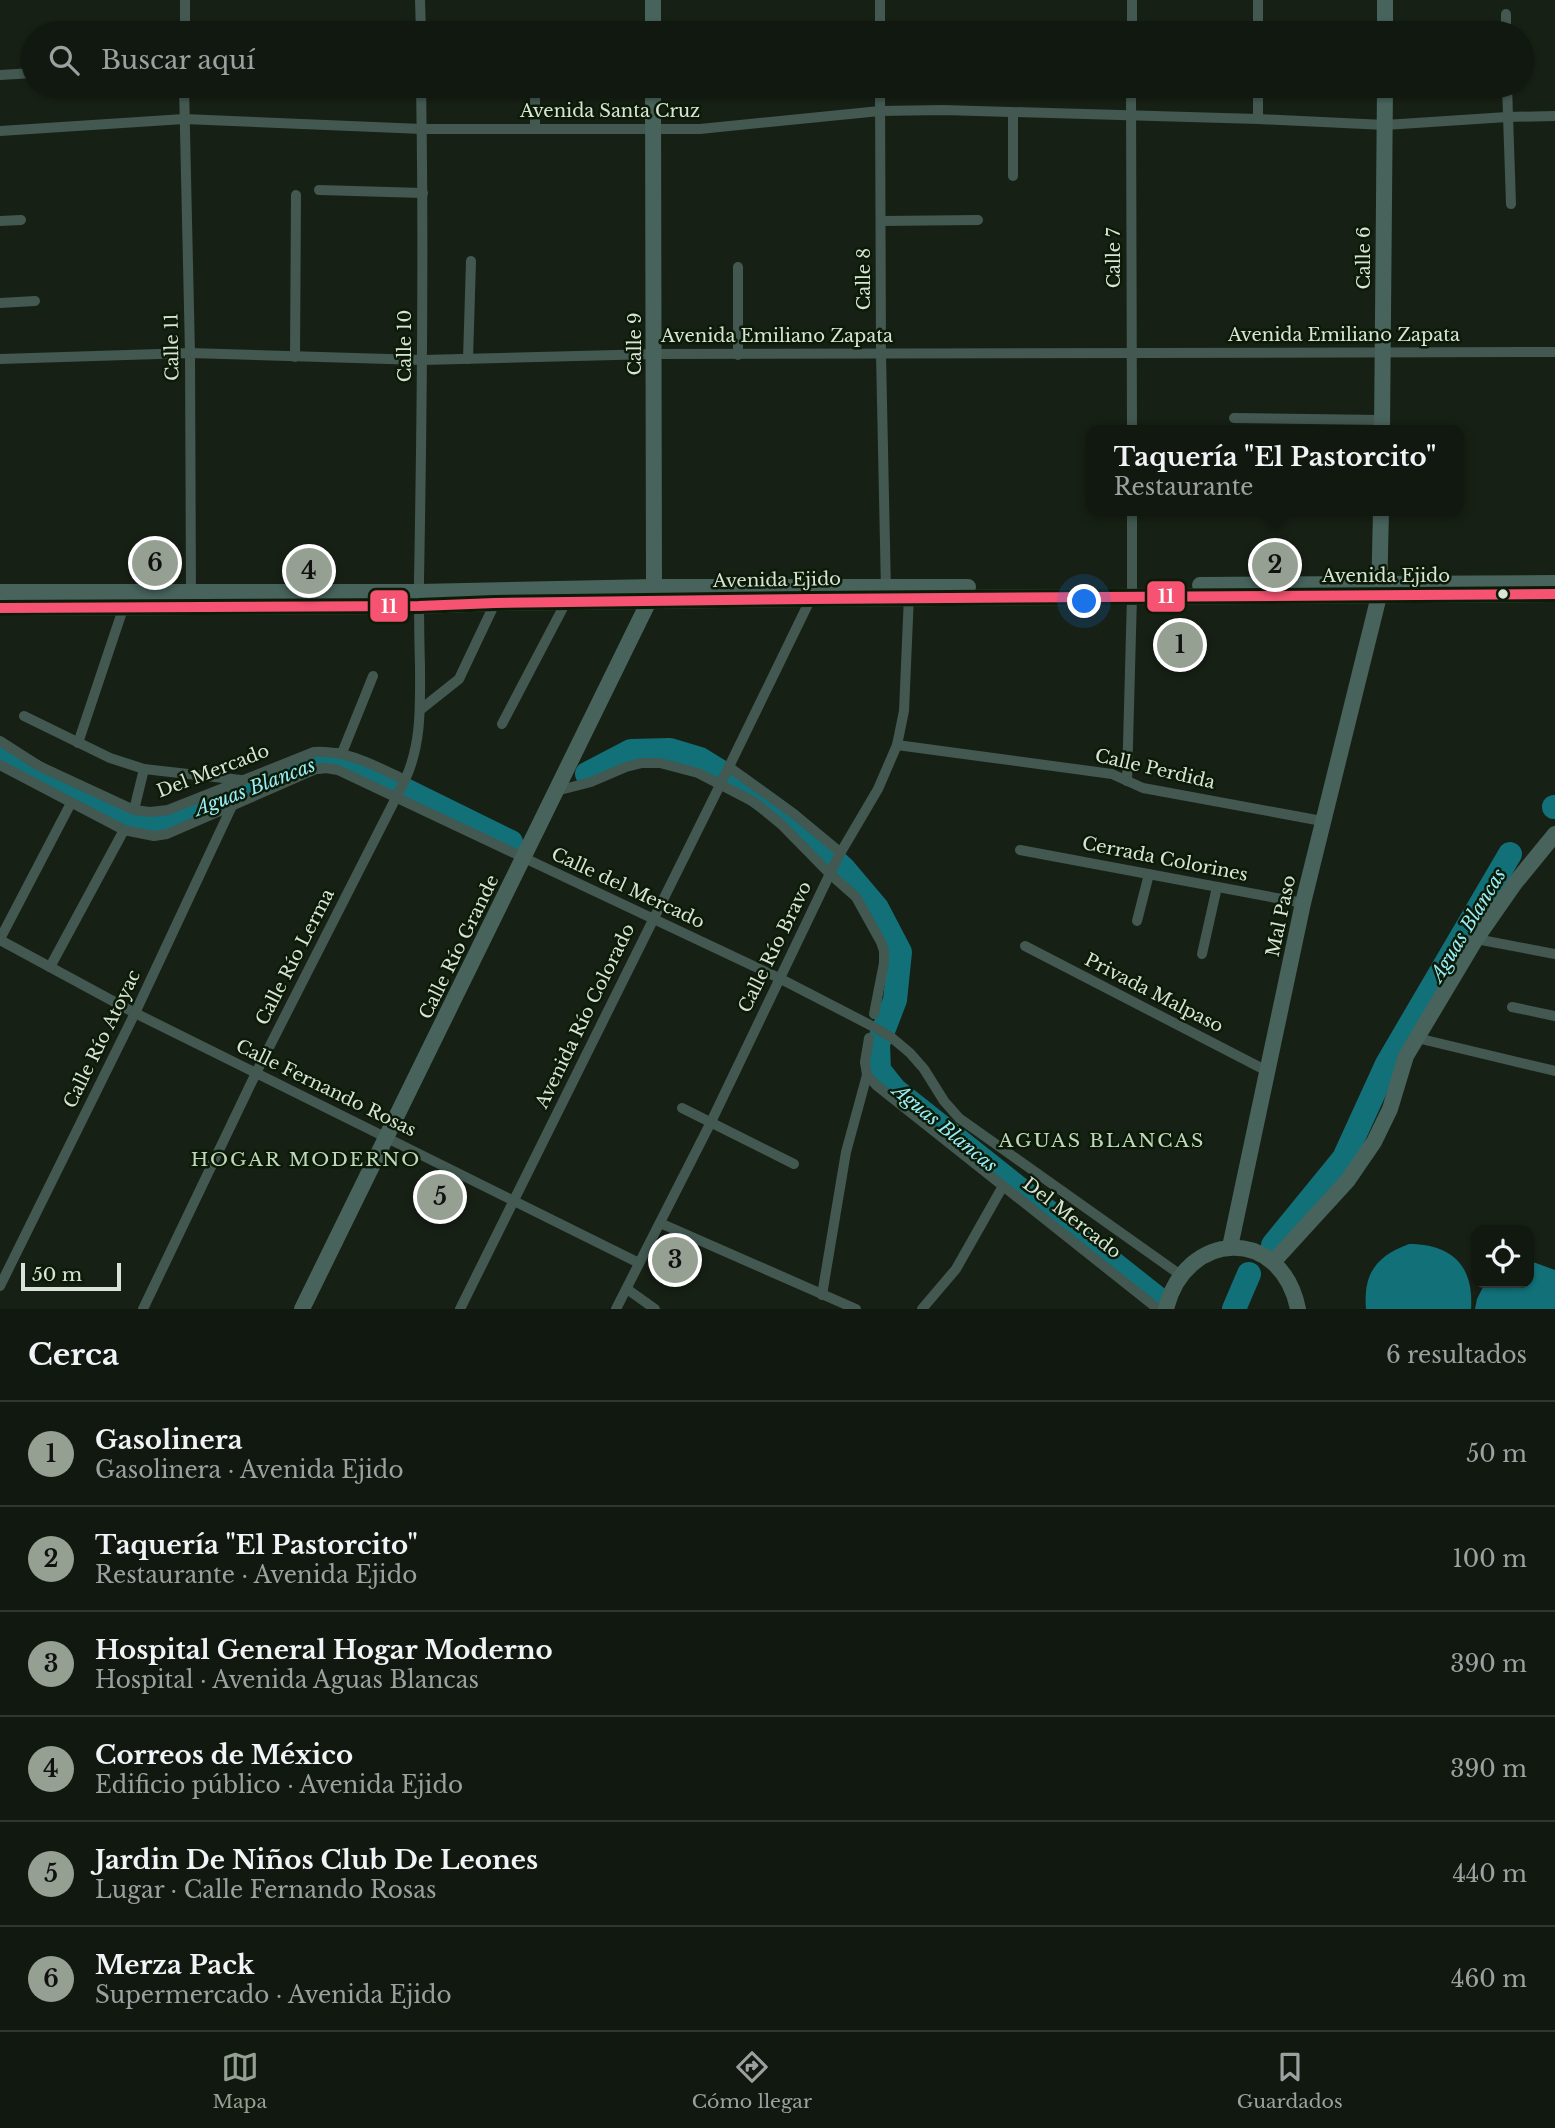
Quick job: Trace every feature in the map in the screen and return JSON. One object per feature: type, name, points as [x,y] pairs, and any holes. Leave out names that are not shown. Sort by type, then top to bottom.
[{"type":"street","points":[[185,0],[185,21]]},
{"type":"street","points":[[420,0],[421,21]]},
{"type":"street","points":[[653,0],[653,21]]},
{"type":"street","points":[[880,0],[880,21]]},
{"type":"street","points":[[1132,0],[1132,21]]},
{"type":"street","points":[[1258,0],[1258,21]]},
{"type":"street","points":[[1385,0],[1385,21]]},
{"type":"street","points":[[1506,14],[1506,21]]},
{"type":"street","points":[[0,75],[21,73]]},
{"type":"street","name":"Calle 11","points":[[184,98],[190,353],[191,600]]},
{"type":"street","name":"Calle 10","points":[[419,599],[423,193],[421,98]]},
{"type":"street","points":[[534,129],[535,98]]},
{"type":"street","name":"Calle 9","points":[[652,594],[655,354],[653,98]]},
{"type":"street","name":"Calle 8","points":[[880,98],[881,354],[887,593]]},
{"type":"street","name":"Calle 7","points":[[1131,98],[1132,425]]},
{"type":"street","points":[[1258,98],[1258,119]]},
{"type":"street","name":"Calle 6","points":[[1382,425],[1385,98]]},
{"type":"street","points":[[1507,98],[1511,204]]},
{"type":"street","name":"Avenida Santa Cruz","points":[[0,131],[184,119],[422,129],[701,129],[880,111],[943,110],[1384,125],[1555,116]]},
{"type":"street","points":[[1013,113],[1013,176]]},
{"type":"street","points":[[319,191],[423,193]]},
{"type":"street","points":[[295,357],[296,195]]},
{"type":"street","points":[[0,221],[21,220]]},
{"type":"street","points":[[881,221],[978,220]]},
{"type":"street","points":[[468,359],[471,261]]},
{"type":"street","points":[[738,267],[738,355]]},
{"type":"street","points":[[0,303],[35,301]]},
{"type":"street","name":"Avenida Emiliano Zapata","points":[[0,359],[190,353],[422,360],[655,354],[1555,352]]},
{"type":"street","points":[[1234,418],[1382,425]]},
{"type":"street","points":[[1127,781],[1132,516]]},
{"type":"street","points":[[1380,590],[1381,516]]},
{"type":"street","name":"Avenida Ejido","points":[[1380,590],[1555,583]]},
{"type":"street","points":[[78,743],[125,608],[127,590]]},
{"type":"street","name":"Avenida Ejido","points":[[0,592],[127,590],[191,600]]},
{"type":"street","name":"Avenida Ejido","points":[[0,608],[125,608],[191,600],[652,594],[1380,590],[1555,594]]},
{"type":"street","name":"Mal Paso","points":[[1230,1247],[1303,903],[1380,590]]},
{"type":"street","name":"Avenida Río Colorado","points":[[460,1309],[813,593]]},
{"type":"street","name":"Calle Río Bravo","points":[[616,1309],[711,1122],[839,854],[878,789],[897,745],[904,711],[909,593]]},
{"type":"street","name":"Avenida Ejido","points":[[419,599],[495,603],[566,602],[652,594]]},
{"type":"street","name":"Calle Río Grande","points":[[302,1309],[652,594]]},
{"type":"street","name":"Calle Río Lerma","points":[[143,1309],[256,1073],[414,761],[420,710],[419,599]]},
{"type":"street","points":[[502,724],[566,602]]},
{"type":"street","points":[[420,710],[459,679],[495,603]]},
{"type":"street","points":[[342,753],[373,676]]},
{"type":"street","points":[[24,716],[110,758],[145,768],[244,781]]},
{"type":"street","name":"Del Mercado","points":[[0,741],[38,766],[134,810],[150,812],[168,810],[314,752],[342,753],[357,757],[401,789]]},
{"type":"street","name":"Calle Perdida","points":[[897,745],[1112,774],[1143,788],[1322,821]]},
{"type":"street","points":[[556,792],[642,763],[660,763],[698,773],[725,775],[794,814],[839,854]]},
{"type":"street","name":"Calle del Mercado","points":[[0,765],[124,830],[154,836],[167,834],[316,769],[338,770],[401,789],[524,858],[779,978],[872,1033],[891,1037],[924,1069],[944,1101],[959,1118],[1182,1276]]},
{"type":"street","points":[[134,810],[145,768]]},
{"type":"street","points":[[725,775],[781,824],[856,897],[884,951],[874,1014]]},
{"type":"street","points":[[0,939],[71,803]]},
{"type":"street","name":"Calle Río Atoyac","points":[[0,1286],[135,1013],[232,806]]},
{"type":"street","points":[[50,967],[124,830]]},
{"type":"street","points":[[1273,1262],[1348,1180],[1374,1142],[1390,1109],[1406,1056],[1476,939],[1515,883],[1555,834]]},
{"type":"street","name":"Cerrada Colorines","points":[[1020,850],[1303,903]]},
{"type":"street","points":[[1137,921],[1149,874]]},
{"type":"street","points":[[1202,954],[1217,887]]},
{"type":"street","name":"Calle Fernando Rosas","points":[[0,939],[135,1013],[639,1263]]},
{"type":"street","points":[[1476,939],[1555,954]]},
{"type":"street","name":"Privada Malpaso","points":[[1025,946],[1267,1071]]},
{"type":"street","points":[[1512,1007],[1555,1016]]},
{"type":"street","points":[[822,1294],[846,1152],[867,1075],[864,1062],[872,1033]]},
{"type":"street","points":[[1417,1038],[1555,1071]]},
{"type":"street","name":"Del Mercado","points":[[867,1075],[876,1085],[1158,1309]]},
{"type":"street","points":[[682,1108],[794,1164]]},
{"type":"street","points":[[922,1309],[956,1269],[1003,1185]]},
{"type":"street","points":[[660,1223],[856,1309]]},
{"type":"street","points":[[1167,1309],[1169,1299],[1182,1276],[1192,1265],[1204,1256],[1230,1247],[1260,1253],[1273,1262],[1286,1275],[1298,1309]]},
{"type":"street","points":[[626,1289],[655,1309]]},
{"type":"water","points":[[1409,1244],[1437,1248],[1457,1260],[1469,1281],[1471,1309],[1366,1309],[1367,1286],[1374,1268],[1388,1254]]},
{"type":"water","points":[[1534,1262],[1555,1270],[1555,1309],[1475,1309],[1482,1288],[1534,1288]]},
{"type":"waterway","name":"Aguas Blancas","points":[[587,774],[631,751],[670,750],[700,759],[790,820],[844,869],[877,908],[900,952],[895,1000],[878,1044],[879,1070],[895,1090],[1161,1301]]},
{"type":"waterway","name":"Aguas Blancas","points":[[0,752],[55,783],[137,822],[168,820],[314,762],[337,760],[387,781],[511,842]]},
{"type":"waterway","name":"Aguas Blancas","points":[[1273,1245],[1344,1158],[1387,1064],[1510,854]]},
{"type":"waterway","name":"Aguas Blancas","points":[[1234,1309],[1249,1274]]},
{"type":"transit line","name":"11","points":[[0,608],[1555,594]]},
{"type":"place","name":"Merza Pack","points":[[155,563]]},
{"type":"place","name":"Taquería \"El Pastorcito\"","points":[[1275,565]]},
{"type":"place","name":"Correos de México","points":[[309,571]]},
{"type":"place","name":"Gasolinera","points":[[1180,645]]},
{"type":"place","name":"Jardin De Niños Club De Leones","points":[[440,1197]]},
{"type":"place","name":"Hospital General Hogar Moderno","points":[[675,1260]]},
{"type":"district","name":"AGUAS BLANCAS","points":[[1102,1140]]},
{"type":"district","name":"HOGAR MODERNO","points":[[306,1159]]}]
